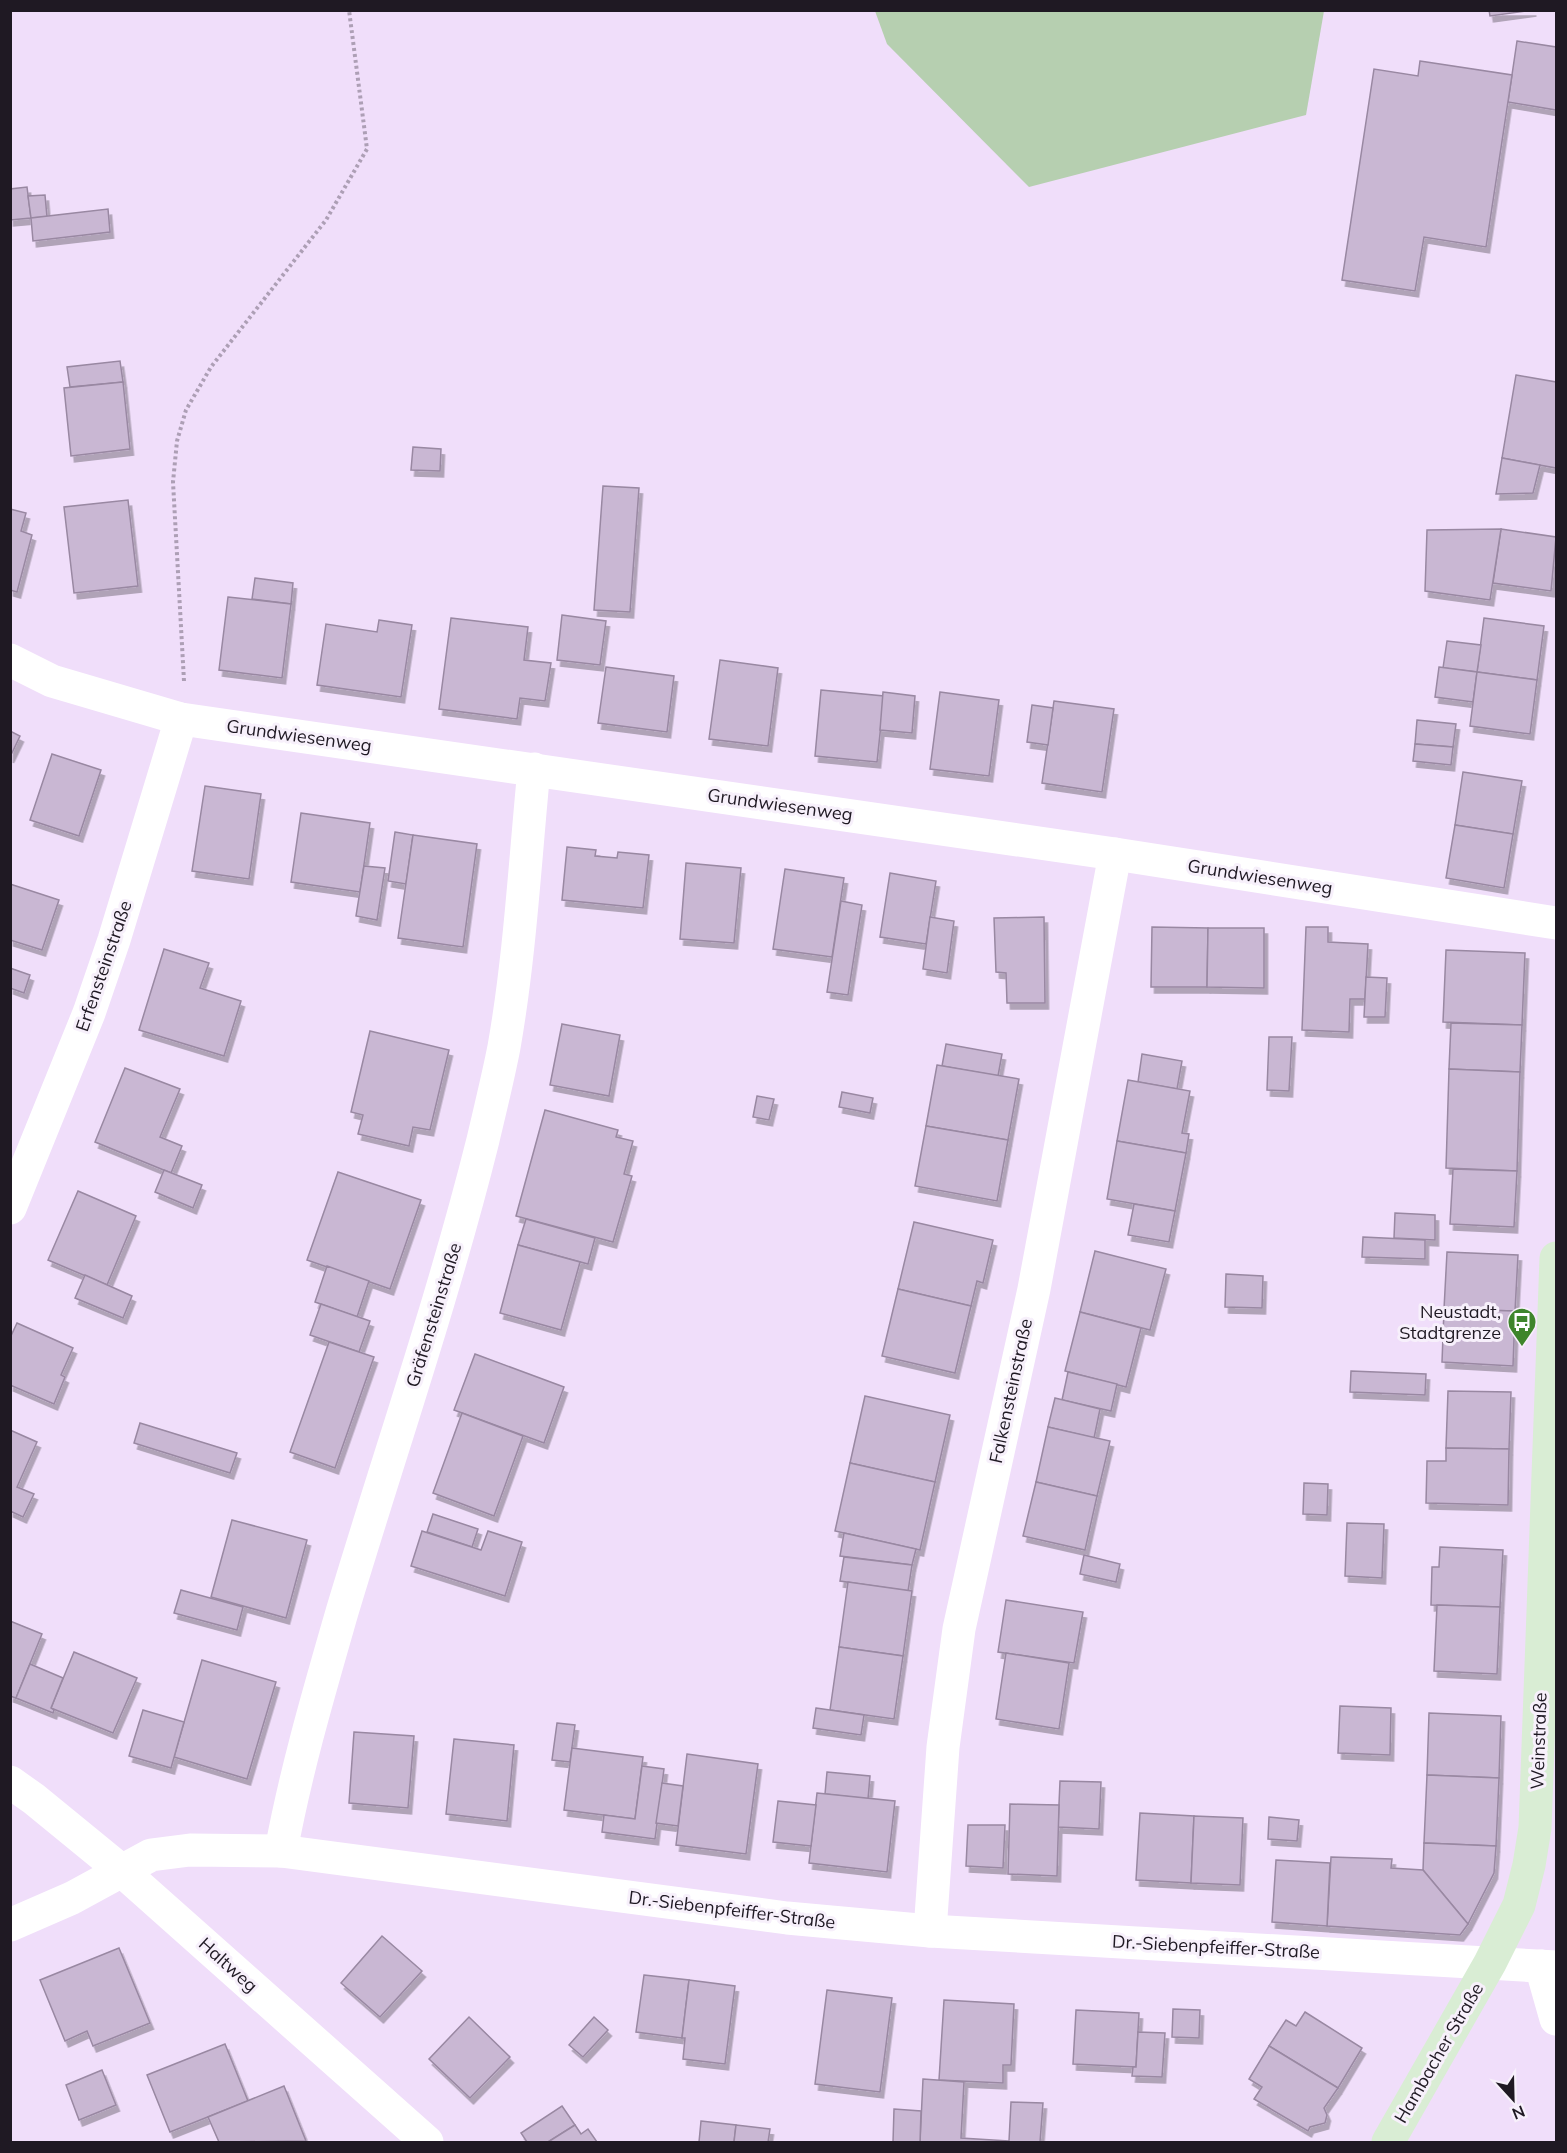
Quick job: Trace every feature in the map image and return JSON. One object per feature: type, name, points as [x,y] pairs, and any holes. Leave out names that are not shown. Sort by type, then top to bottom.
[{"type":"street","name":"Grundwiesenweg","points":[[10,660],[52,681],[181,719],[1115,854],[1557,923]]},
{"type":"street","name":"Erfensteinstraße","points":[[10,1208],[89,1013],[118,928],[181,719]]},
{"type":"street","name":"Gräfensteinstraße","points":[[281,1851],[292,1790],[308,1727],[443,1288],[483,1139],[504,1047],[534,769]]},
{"type":"street","name":"Falkensteinstraße","points":[[930,1931],[943,1747],[959,1629],[1034,1288],[1115,854]]},
{"type":"street","name":"Weinstraße","points":[[1490,1963],[1519,1905],[1535,1828],[1557,1258]]},
{"type":"street","points":[[10,1782],[122,1871],[72,1898],[10,1925]]},
{"type":"street","name":"Dr.-Siebenpfeiffer-Straße","points":[[122,1871],[151,1855],[190,1850],[281,1851],[742,1912],[930,1931],[1549,1966]]},
{"type":"street","name":"Haltweg","points":[[122,1871],[427,2142]]},
{"type":"street","name":"Hambacher Straße","points":[[1388,2142],[1490,1963]]},
{"type":"street","points":[[1549,1966],[1557,2019]]},
{"type":"path","points":[[181,719],[184,660],[173,482],[177,441],[186,410],[211,367],[326,220],[367,149],[349,10]]},
{"type":"green space","points":[[875,10],[1324,11],[1306,115],[1029,187],[887,44]]},
{"type":"building","points":[[1489,10],[1533,10],[1490,16]]},
{"type":"building","points":[[1517,41],[1556,47],[1556,110],[1508,102]]},
{"type":"building","points":[[1420,61],[1512,75],[1486,247],[1424,237],[1415,291],[1342,280],[1374,69],[1418,76]]},
{"type":"building","points":[[27,187],[31,218],[10,220],[10,189]]},
{"type":"building","points":[[45,195],[47,217],[31,218],[28,196]]},
{"type":"building","points":[[108,209],[110,232],[33,241],[31,218]]},
{"type":"building","points":[[120,361],[123,382],[70,387],[67,367]]},
{"type":"building","points":[[1516,375],[1556,382],[1556,468],[1502,458]]},
{"type":"building","points":[[123,382],[130,449],[71,456],[64,388]]},
{"type":"building","points":[[413,447],[441,449],[440,471],[411,470]]},
{"type":"building","points":[[1502,458],[1540,465],[1533,493],[1496,494]]},
{"type":"building","points":[[603,486],[639,488],[630,612],[594,610]]},
{"type":"building","points":[[128,500],[138,586],[74,593],[64,507]]},
{"type":"building","points":[[10,509],[26,513],[21,531],[32,535],[17,592],[10,590]]},
{"type":"building","points":[[1501,529],[1556,537],[1551,591],[1493,583]]},
{"type":"building","points":[[1501,529],[1490,600],[1425,591],[1427,530]]},
{"type":"building","points":[[255,578],[293,583],[291,604],[252,599]]},
{"type":"building","points":[[228,597],[291,604],[282,678],[219,670]]},
{"type":"building","points":[[562,615],[606,621],[600,665],[557,660]]},
{"type":"building","points":[[451,618],[528,627],[524,660],[551,663],[545,701],[520,698],[517,719],[439,709]]},
{"type":"building","points":[[1484,618],[1544,626],[1537,680],[1477,672]]},
{"type":"building","points":[[379,620],[412,625],[401,697],[317,685],[326,624],[377,632]]},
{"type":"building","points":[[1447,641],[1481,645],[1477,672],[1443,668]]},
{"type":"building","points":[[720,660],[778,668],[768,746],[709,739]]},
{"type":"building","points":[[606,667],[674,676],[667,732],[598,723]]},
{"type":"building","points":[[1439,667],[1477,672],[1473,702],[1435,697]]},
{"type":"building","points":[[1477,672],[1537,680],[1530,734],[1470,726]]},
{"type":"building","points":[[821,690],[884,696],[877,762],[815,756]]},
{"type":"building","points":[[883,692],[915,696],[912,733],[880,730]]},
{"type":"building","points":[[940,692],[999,700],[989,776],[930,769]]},
{"type":"building","points":[[1054,701],[1114,709],[1102,792],[1042,783]]},
{"type":"building","points":[[1032,705],[1053,708],[1048,745],[1027,742]]},
{"type":"building","points":[[1417,720],[1456,724],[1453,747],[1415,744]]},
{"type":"building","points":[[10,731],[20,736],[10,757]]},
{"type":"building","points":[[1415,744],[1453,747],[1451,765],[1413,761]]},
{"type":"building","points":[[52,754],[101,770],[79,836],[30,820]]},
{"type":"building","points":[[1463,772],[1522,781],[1513,834],[1455,825]]},
{"type":"building","points":[[205,786],[261,794],[249,879],[192,871]]},
{"type":"building","points":[[301,813],[370,823],[360,892],[291,882]]},
{"type":"building","points":[[1455,825],[1513,834],[1504,888],[1446,878]]},
{"type":"building","points":[[395,832],[413,835],[406,884],[388,881]]},
{"type":"building","points":[[413,835],[477,844],[463,947],[398,938]]},
{"type":"building","points":[[567,847],[596,850],[595,856],[617,858],[618,852],[649,855],[643,908],[562,900]]},
{"type":"building","points":[[686,863],[741,868],[734,943],[680,939]]},
{"type":"building","points":[[364,866],[385,868],[377,920],[356,916]]},
{"type":"building","points":[[785,869],[844,878],[832,957],[773,949]]},
{"type":"building","points":[[890,873],[936,881],[926,944],[880,937]]},
{"type":"building","points":[[10,884],[59,900],[42,950],[10,940]]},
{"type":"building","points":[[841,901],[862,905],[848,995],[827,992]]},
{"type":"building","points":[[930,917],[954,921],[947,973],[923,969]]},
{"type":"building","points":[[1044,917],[1045,1003],[1007,1003],[1006,973],[996,972],[994,918]]},
{"type":"building","points":[[1152,927],[1208,928],[1207,987],[1151,987]]},
{"type":"building","points":[[1306,927],[1328,927],[1328,942],[1368,944],[1365,999],[1350,999],[1349,1032],[1302,1030]]},
{"type":"building","points":[[1208,928],[1264,928],[1264,988],[1207,987]]},
{"type":"building","points":[[164,949],[209,963],[200,988],[241,1001],[224,1056],[139,1030]]},
{"type":"building","points":[[1446,950],[1525,953],[1522,1025],[1443,1022]]},
{"type":"building","points":[[10,968],[30,975],[24,993],[10,988]]},
{"type":"building","points":[[1366,977],[1387,978],[1385,1017],[1364,1017]]},
{"type":"building","points":[[1451,1023],[1522,1025],[1520,1072],[1449,1069]]},
{"type":"building","points":[[562,1024],[620,1035],[609,1096],[550,1085]]},
{"type":"building","points":[[370,1031],[449,1050],[430,1130],[413,1127],[409,1146],[358,1134],[363,1115],[351,1112]]},
{"type":"building","points":[[1269,1037],[1292,1037],[1289,1091],[1267,1090]]},
{"type":"building","points":[[946,1044],[1002,1054],[998,1076],[942,1066]]},
{"type":"building","points":[[1142,1054],[1182,1061],[1177,1089],[1138,1082]]},
{"type":"building","points":[[937,1065],[1019,1079],[1008,1140],[926,1126]]},
{"type":"building","points":[[125,1068],[180,1089],[160,1137],[182,1146],[171,1173],[95,1142]]},
{"type":"building","points":[[1449,1069],[1520,1072],[1517,1171],[1446,1168]]},
{"type":"building","points":[[1128,1080],[1190,1091],[1182,1133],[1189,1134],[1186,1153],[1117,1141]]},
{"type":"building","points":[[842,1092],[873,1098],[870,1113],[839,1107]]},
{"type":"building","points":[[757,1096],[774,1099],[769,1120],[753,1117]]},
{"type":"building","points":[[545,1110],[618,1130],[616,1137],[633,1141],[624,1174],[632,1176],[613,1242],[516,1216]]},
{"type":"building","points":[[926,1126],[1008,1140],[997,1201],[915,1186]]},
{"type":"building","points":[[1117,1141],[1186,1153],[1175,1211],[1107,1199]]},
{"type":"building","points":[[1453,1169],[1517,1171],[1514,1227],[1450,1224]]},
{"type":"building","points":[[164,1170],[202,1185],[193,1208],[155,1192]]},
{"type":"building","points":[[338,1172],[421,1200],[390,1289],[307,1260]]},
{"type":"building","points":[[78,1191],[136,1216],[107,1285],[48,1260]]},
{"type":"building","points":[[1134,1204],[1175,1211],[1169,1242],[1128,1235]]},
{"type":"building","points":[[1395,1213],[1435,1215],[1435,1240],[1394,1238]]},
{"type":"building","points":[[526,1219],[595,1238],[588,1264],[518,1245]]},
{"type":"building","points":[[914,1222],[993,1240],[983,1283],[977,1281],[971,1306],[898,1289]]},
{"type":"building","points":[[1363,1237],[1425,1240],[1425,1259],[1362,1257]]},
{"type":"building","points":[[518,1245],[580,1262],[561,1330],[500,1313]]},
{"type":"building","points":[[1095,1251],[1166,1269],[1150,1330],[1080,1312]]},
{"type":"building","points":[[1447,1252],[1518,1255],[1515,1311],[1444,1309]]},
{"type":"building","points":[[327,1266],[369,1281],[357,1317],[315,1302]]},
{"type":"building","points":[[1226,1274],[1263,1276],[1262,1308],[1225,1307]]},
{"type":"building","points":[[85,1275],[132,1296],[123,1318],[75,1298]]},
{"type":"building","points":[[898,1289],[971,1306],[955,1373],[882,1356]]},
{"type":"building","points":[[321,1304],[370,1321],[359,1352],[310,1335]]},
{"type":"building","points":[[1444,1309],[1515,1311],[1513,1366],[1442,1362]]},
{"type":"building","points":[[1080,1312],[1141,1328],[1126,1387],[1065,1371]]},
{"type":"building","points":[[17,1323],[73,1348],[61,1375],[65,1377],[54,1404],[10,1385],[10,1338]]},
{"type":"building","points":[[329,1342],[374,1357],[335,1468],[290,1452]]},
{"type":"building","points":[[475,1354],[564,1387],[544,1443],[454,1410]]},
{"type":"building","points":[[1351,1371],[1426,1374],[1425,1395],[1350,1392]]},
{"type":"building","points":[[1068,1372],[1117,1384],[1111,1411],[1062,1400]]},
{"type":"building","points":[[1448,1391],[1511,1392],[1509,1449],[1446,1448]]},
{"type":"building","points":[[865,1396],[950,1415],[935,1482],[850,1463]]},
{"type":"building","points":[[1055,1398],[1100,1409],[1094,1438],[1048,1427]]},
{"type":"building","points":[[462,1413],[523,1436],[494,1516],[433,1493]]},
{"type":"building","points":[[140,1423],[237,1453],[230,1473],[134,1443]]},
{"type":"building","points":[[1048,1427],[1110,1441],[1097,1496],[1036,1482]]},
{"type":"building","points":[[10,1430],[37,1442],[17,1487],[34,1494],[23,1517],[10,1511]]},
{"type":"building","points":[[1446,1448],[1509,1449],[1508,1505],[1426,1503],[1427,1461],[1446,1461]]},
{"type":"building","points":[[850,1463],[935,1482],[920,1550],[835,1531]]},
{"type":"building","points":[[1036,1482],[1097,1496],[1085,1550],[1023,1536]]},
{"type":"building","points":[[1304,1483],[1328,1484],[1327,1515],[1303,1514]]},
{"type":"building","points":[[433,1514],[478,1529],[472,1547],[427,1532]]},
{"type":"building","points":[[232,1520],[307,1540],[286,1618],[211,1597]]},
{"type":"building","points":[[1347,1523],[1384,1524],[1382,1578],[1345,1576]]},
{"type":"building","points":[[422,1531],[481,1550],[488,1531],[522,1542],[505,1596],[411,1566]]},
{"type":"building","points":[[844,1533],[916,1549],[912,1565],[840,1556]]},
{"type":"building","points":[[1440,1547],[1503,1550],[1500,1607],[1431,1605],[1432,1567],[1439,1567]]},
{"type":"building","points":[[1084,1555],[1120,1564],[1116,1582],[1080,1574]]},
{"type":"building","points":[[844,1557],[912,1565],[908,1591],[840,1581]]},
{"type":"building","points":[[848,1582],[912,1591],[903,1656],[839,1647]]},
{"type":"building","points":[[181,1590],[243,1607],[237,1630],[174,1613]]},
{"type":"building","points":[[1006,1600],[1083,1612],[1074,1663],[998,1652]]},
{"type":"building","points":[[1437,1605],[1500,1607],[1497,1674],[1434,1671]]},
{"type":"building","points":[[10,1621],[42,1634],[16,1698],[10,1696]]},
{"type":"building","points":[[839,1647],[903,1656],[894,1719],[830,1710]]},
{"type":"building","points":[[74,1652],[137,1678],[113,1733],[51,1708]]},
{"type":"building","points":[[1006,1653],[1069,1663],[1059,1729],[996,1719]]},
{"type":"building","points":[[202,1660],[276,1682],[247,1779],[174,1757]]},
{"type":"building","points":[[30,1664],[63,1678],[51,1708],[54,1710],[53,1713],[16,1698]]},
{"type":"building","points":[[1340,1706],[1391,1708],[1390,1755],[1338,1753]]},
{"type":"building","points":[[816,1708],[864,1715],[861,1735],[813,1728]]},
{"type":"building","points":[[143,1710],[184,1722],[171,1768],[129,1756]]},
{"type":"building","points":[[1429,1713],[1501,1716],[1499,1778],[1427,1775]]},
{"type":"building","points":[[557,1723],[575,1725],[570,1762],[552,1760]]},
{"type":"building","points":[[354,1732],[414,1736],[408,1808],[349,1803]]},
{"type":"building","points":[[454,1739],[514,1745],[507,1821],[446,1814]]},
{"type":"building","points":[[572,1748],[643,1757],[635,1819],[564,1810]]},
{"type":"building","points":[[687,1754],[758,1764],[746,1854],[676,1845]]},
{"type":"building","points":[[642,1766],[664,1769],[655,1839],[602,1832],[604,1815],[635,1819]]},
{"type":"building","points":[[827,1772],[870,1776],[868,1799],[825,1794]]},
{"type":"building","points":[[1427,1775],[1499,1778],[1496,1846],[1424,1843]]},
{"type":"building","points":[[1060,1781],[1101,1782],[1099,1829],[1058,1827]]},
{"type":"building","points":[[662,1783],[683,1786],[678,1826],[656,1823]]},
{"type":"building","points":[[817,1793],[895,1801],[887,1872],[809,1863]]},
{"type":"building","points":[[778,1801],[816,1805],[811,1846],[773,1842]]},
{"type":"building","points":[[1010,1804],[1059,1805],[1057,1876],[1008,1874]]},
{"type":"building","points":[[1140,1813],[1194,1816],[1191,1883],[1136,1880]]},
{"type":"building","points":[[1194,1816],[1243,1818],[1240,1885],[1191,1883]]},
{"type":"building","points":[[1269,1817],[1299,1820],[1297,1841],[1268,1839]]},
{"type":"building","points":[[968,1825],[1005,1825],[1003,1868],[966,1866]]},
{"type":"building","points":[[1424,1843],[1496,1846],[1494,1873],[1468,1924],[1423,1870]]},
{"type":"building","points":[[1331,1857],[1392,1859],[1391,1868],[1423,1870],[1468,1924],[1460,1935],[1327,1926]]},
{"type":"building","points":[[1276,1860],[1330,1863],[1327,1926],[1272,1922]]},
{"type":"building","points":[[382,1936],[422,1971],[380,2017],[341,1983]]},
{"type":"building","points":[[119,1948],[150,2023],[93,2046],[87,2031],[65,2041],[40,1980]]},
{"type":"building","points":[[644,1975],[689,1980],[682,2038],[636,2032]]},
{"type":"building","points":[[689,1980],[735,1986],[725,2064],[683,2059],[685,2038],[682,2038]]},
{"type":"building","points":[[827,1990],[892,1998],[880,2092],[815,2084]]},
{"type":"building","points":[[944,2000],[1014,2004],[1011,2065],[1003,2065],[1003,2083],[939,2080]]},
{"type":"building","points":[[1173,2009],[1200,2010],[1199,2038],[1172,2037]]},
{"type":"building","points":[[1076,2010],[1139,2013],[1136,2067],[1073,2064]]},
{"type":"building","points":[[1305,2012],[1362,2048],[1338,2088],[1269,2046],[1286,2020],[1296,2026]]},
{"type":"building","points":[[469,2017],[510,2057],[470,2098],[429,2059]]},
{"type":"building","points":[[594,2017],[608,2030],[583,2057],[569,2045]]},
{"type":"building","points":[[1138,2032],[1165,2033],[1162,2077],[1132,2076],[1133,2067],[1136,2067]]},
{"type":"building","points":[[225,2044],[248,2101],[170,2132],[147,2075]]},
{"type":"building","points":[[1269,2046],[1338,2088],[1324,2108],[1327,2115],[1325,2123],[1310,2127],[1308,2131],[1254,2099],[1262,2087],[1249,2079]]},
{"type":"building","points":[[102,2070],[116,2105],[79,2120],[66,2085]]},
{"type":"building","points":[[923,2079],[964,2082],[961,2138],[1009,2141],[1011,2102],[1043,2103],[1040,2142],[920,2142]]},
{"type":"building","points":[[284,2086],[306,2141],[219,2142],[208,2117]]},
{"type":"building","points":[[562,2106],[575,2125],[548,2142],[527,2142],[521,2133]]},
{"type":"building","points":[[894,2109],[921,2111],[920,2142],[893,2142]]},
{"type":"building","points":[[701,2121],[736,2125],[734,2142],[699,2142]]},
{"type":"building","points":[[575,2125],[581,2134],[588,2129],[597,2142],[548,2142]]},
{"type":"building","points":[[736,2125],[770,2129],[768,2142],[734,2142]]},
{"type":"place","name":"Neustadt, Stadtgrenze","points":[[1522,1348]]}]
